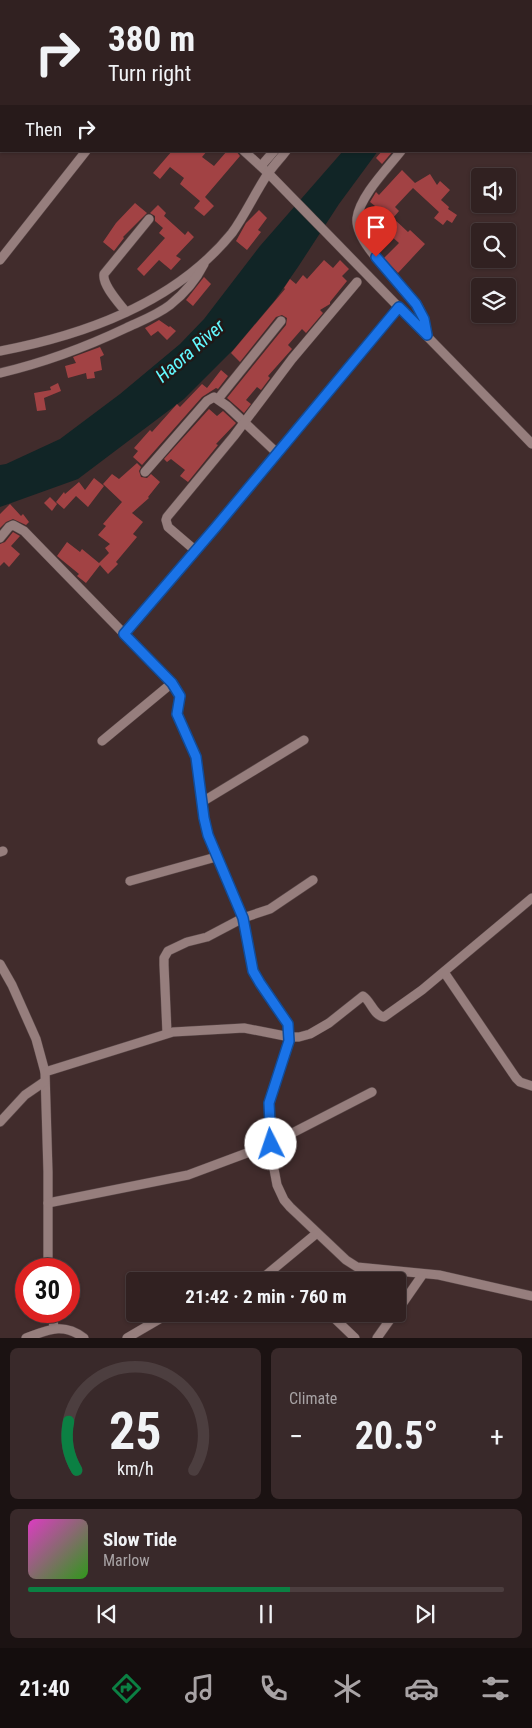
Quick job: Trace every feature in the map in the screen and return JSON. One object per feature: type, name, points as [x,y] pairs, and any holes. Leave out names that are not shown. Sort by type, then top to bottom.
[{"type":"street","points":[[0,260],[85,152]]},
{"type":"street","points":[[245,152],[265,169],[532,444]]},
{"type":"street","points":[[0,351],[58,338],[134,310],[187,275],[206,259],[232,232],[274,152]]},
{"type":"street","points":[[265,169],[285,152]]},
{"type":"street","points":[[401,152],[365,199],[357,219],[358,228],[376,257],[416,304],[424,319],[427,335]]},
{"type":"street","points":[[126,312],[105,284],[103,278],[104,274],[149,219]]},
{"type":"street","points":[[0,373],[59,356],[103,340],[148,318],[170,305],[186,291],[197,277],[206,259]]},
{"type":"street","points":[[196,551],[168,527],[167,517],[292,359],[357,282]]},
{"type":"street","points":[[124,634],[196,551],[399,307]]},
{"type":"street","points":[[218,399],[281,321]]},
{"type":"street","points":[[145,472],[207,401],[214,397],[244,422],[277,454]]},
{"type":"street","points":[[0,538],[9,527],[20,528],[172,683],[180,696],[177,714],[196,757],[206,828],[216,857],[243,918],[253,971],[267,995],[286,1018],[288,1024],[290,1038],[271,1095],[268,1112],[273,1165],[279,1192],[290,1207],[317,1233],[346,1260],[357,1267],[460,1279],[532,1296]]},
{"type":"street","points":[[102,742],[172,683]]},
{"type":"street","points":[[202,802],[304,740]]},
{"type":"street","points":[[130,881],[216,857]]},
{"type":"street","points":[[167,1033],[164,965],[165,956],[168,952],[187,942],[207,937],[243,918],[270,909],[313,880]]},
{"type":"street","points":[[45,1072],[167,1033],[244,1028],[290,1038],[306,1035],[329,1023],[363,996],[378,1015],[384,1017],[444,972],[532,898]]},
{"type":"street","points":[[0,964],[12,985],[36,1039],[45,1072],[48,1258]]},
{"type":"street","points":[[444,972],[516,1078],[520,1082],[532,1086]]},
{"type":"street","points":[[0,1122],[25,1095],[44,1082]]},
{"type":"street","points":[[48,1202],[181,1176],[271,1144],[372,1092]]},
{"type":"street","points":[[269,1272],[317,1233]]},
{"type":"street","points":[[365,1272],[368,1269]]},
{"type":"street","points":[[406,1298],[423,1274]]},
{"type":"street","points":[[127,1338],[154,1322]]},
{"type":"street","points":[[338,1322],[355,1338]]},
{"type":"street","points":[[377,1338],[388,1322]]},
{"type":"street","points":[[53,1323],[54,1328]]},
{"type":"street","points":[[26,1338],[54,1328],[69,1330],[84,1338]]},
{"type":"water","name":"Haora River","points":[[342,152],[377,152],[339,204],[275,300],[233,350],[184,399],[78,479],[0,507],[0,465],[60,439],[120,394],[180,344],[204,319],[260,246]]},
{"type":"building","points":[[171,152],[206,152],[202,157],[214,166],[226,152],[237,152],[240,156],[205,197],[214,206],[204,216],[194,208],[200,201],[180,184],[184,178],[170,167],[160,179],[153,173]]},
{"type":"building","points":[[381,152],[392,152],[382,164],[376,158]]},
{"type":"building","points":[[402,170],[415,183],[430,174],[437,185],[440,181],[450,190],[441,200],[449,207],[448,209],[457,215],[452,223],[447,220],[443,225],[434,218],[439,212],[413,188],[395,207],[399,211],[393,218],[425,244],[398,273],[384,258],[399,243],[390,235],[394,230],[382,219],[376,225],[366,217],[375,206],[370,202],[376,192],[379,195]]},
{"type":"building","points":[[135,203],[147,213],[123,237],[114,251],[103,242],[116,223]]},
{"type":"building","points":[[158,205],[166,213],[164,216],[185,235],[188,231],[194,237],[176,256],[181,259],[171,270],[159,260],[144,276],[137,269],[165,238],[159,233],[163,228],[155,221],[155,216],[150,213]]},
{"type":"building","points":[[259,210],[267,218],[258,230],[261,232],[247,250],[236,241],[246,223]]},
{"type":"building","points":[[324,260],[333,268],[340,260],[349,269],[342,276],[347,281],[330,304],[320,310],[323,313],[306,333],[302,329],[288,345],[292,349],[268,376],[270,378],[261,390],[257,387],[246,400],[251,404],[244,413],[227,398],[286,325],[287,318],[282,315],[276,317],[240,362],[231,353],[285,289],[290,279],[296,284],[303,275],[307,279]]},
{"type":"building","points":[[204,277],[211,284],[193,306],[186,300]]},
{"type":"building","points":[[159,320],[176,331],[167,340],[158,331],[151,336],[145,328]]},
{"type":"building","points":[[100,347],[104,355],[100,357],[102,370],[94,372],[95,378],[87,379],[86,373],[68,378],[65,366],[76,363],[73,357]]},
{"type":"building","points":[[221,370],[228,376],[218,389],[216,388],[202,397],[142,465],[133,457],[138,451],[134,448],[150,430],[152,432],[177,404],[180,407],[202,384],[207,388]]},
{"type":"building","points":[[58,383],[61,391],[44,398],[46,410],[37,411],[34,393],[51,390],[50,387]]},
{"type":"building","points":[[209,409],[217,416],[223,411],[236,423],[216,444],[218,445],[188,482],[180,476],[185,470],[171,459],[167,462],[164,459]]},
{"type":"building","points":[[137,463],[141,467],[139,471],[141,477],[147,478],[151,474],[160,482],[149,498],[132,513],[143,522],[133,534],[137,537],[116,562],[118,564],[108,574],[100,565],[86,583],[77,576],[79,574],[57,556],[67,542],[80,552],[82,549],[99,563],[109,553],[105,548],[110,544],[98,535],[106,526],[103,524],[122,502],[103,484],[112,474],[119,479]]},
{"type":"building","points":[[94,478],[104,486],[88,507],[76,496],[64,509],[56,502],[64,492],[65,494],[79,482],[85,490]]},
{"type":"building","points":[[50,497],[57,504],[52,511],[44,503]]},
{"type":"building","points":[[10,504],[21,516],[23,514],[29,522],[26,525],[13,519],[6,522],[0,528],[0,514]]},
{"type":"building","points":[[13,532],[20,536],[11,546],[20,554],[9,567],[4,562],[0,566],[0,544],[5,542]]},
{"type":"route","points":[[271,1144],[269,1103],[290,1038],[288,1024],[286,1018],[267,995],[253,971],[243,918],[208,835],[194,749],[177,714],[180,696],[172,683],[124,634],[399,307],[427,335],[421,311],[376,257]]}]
